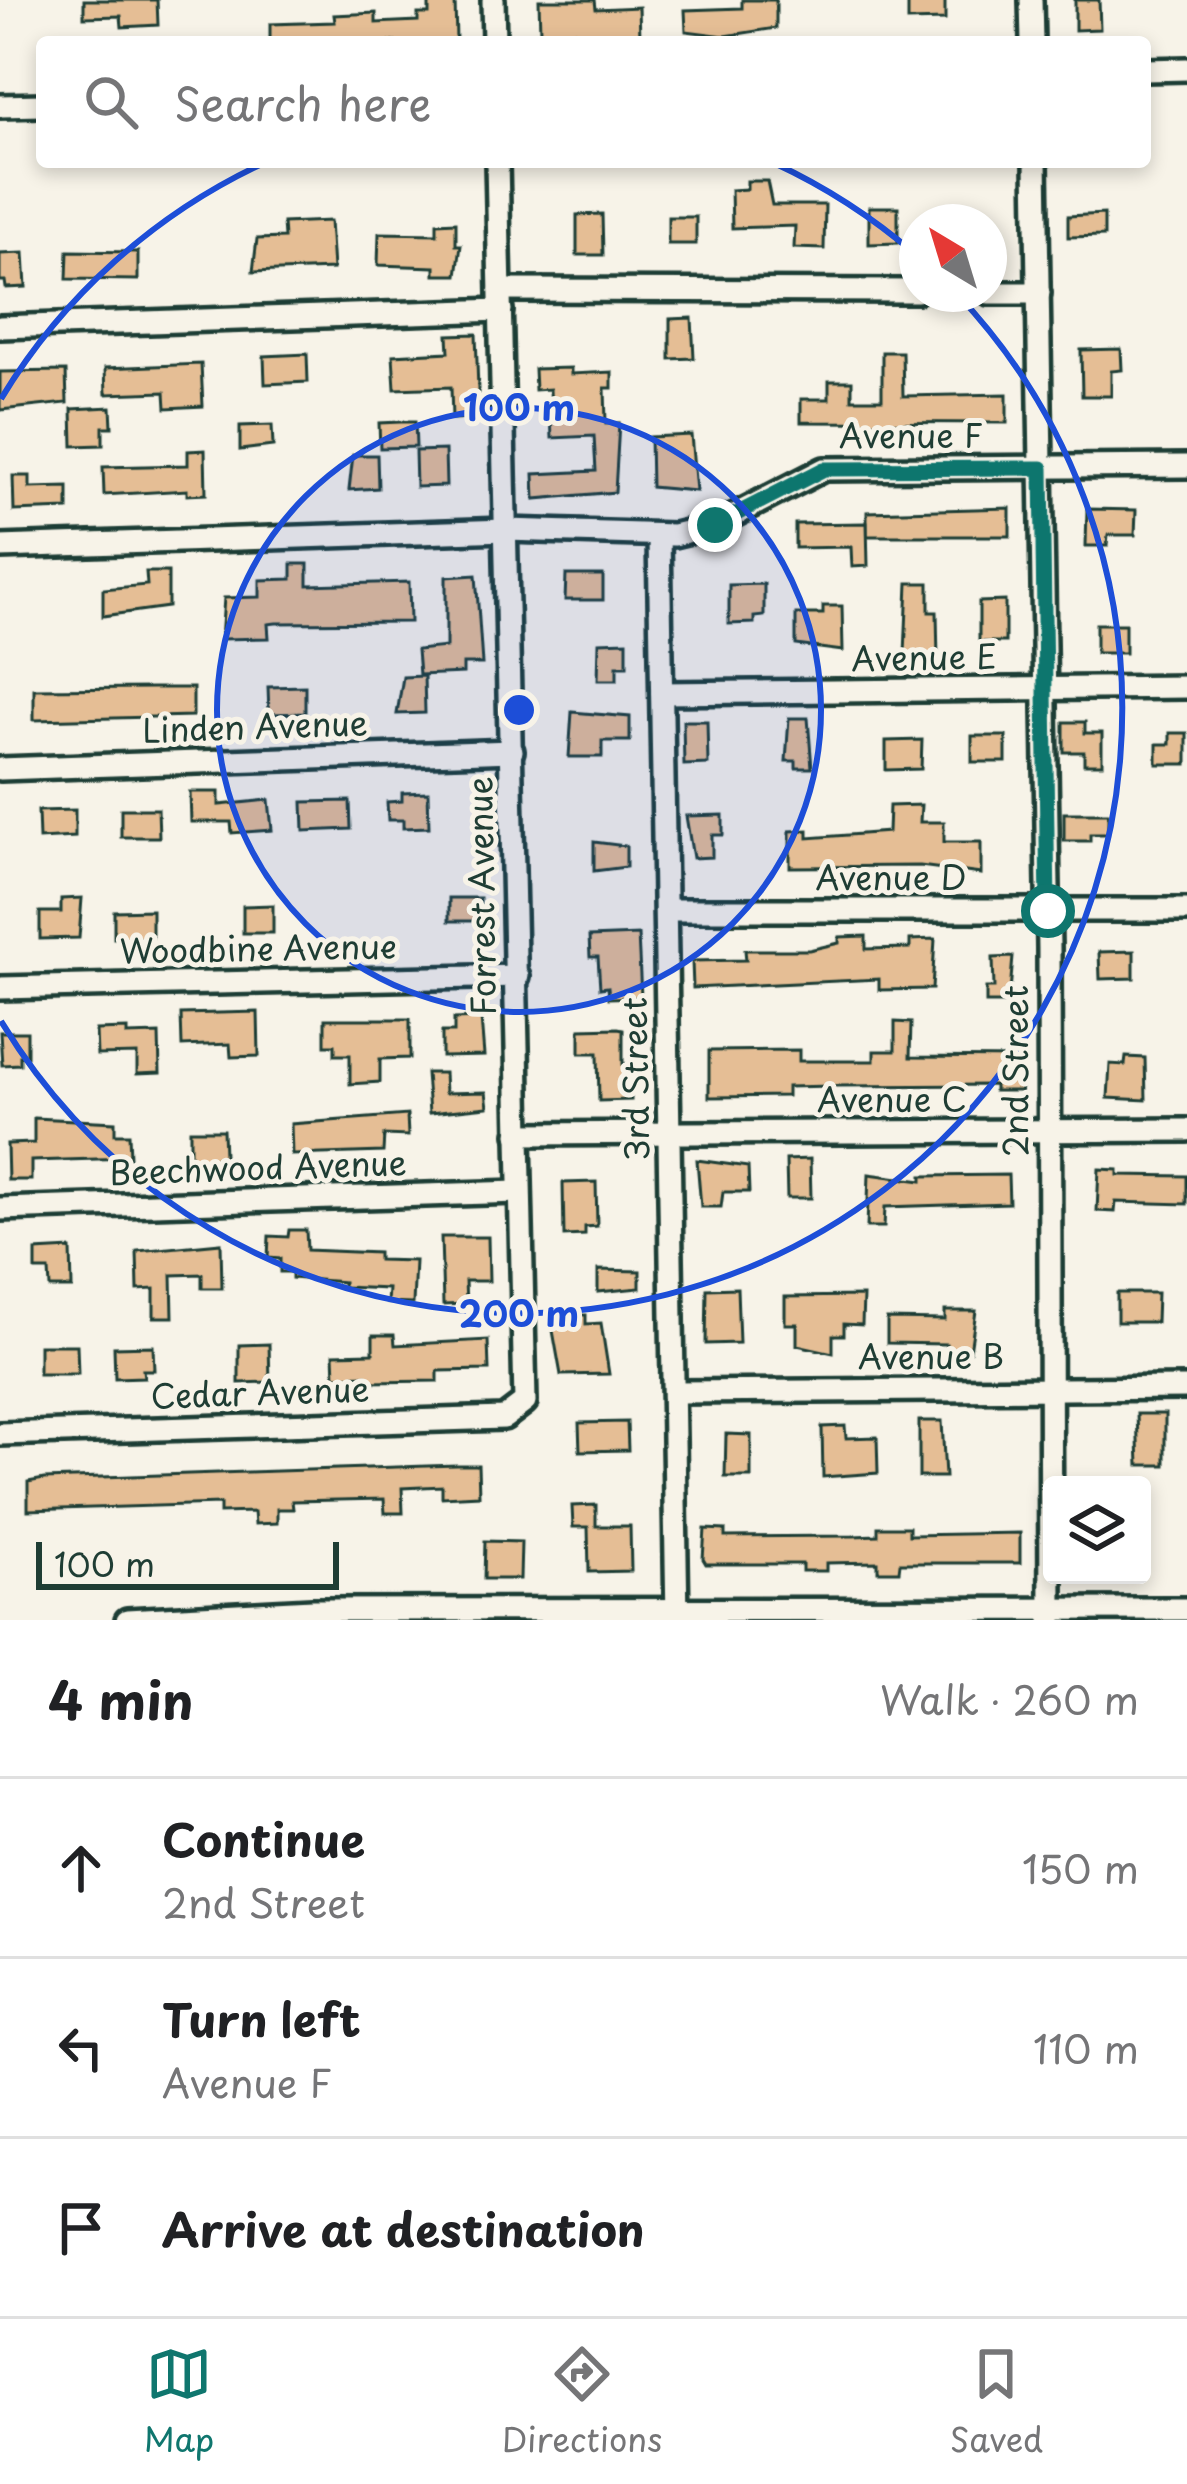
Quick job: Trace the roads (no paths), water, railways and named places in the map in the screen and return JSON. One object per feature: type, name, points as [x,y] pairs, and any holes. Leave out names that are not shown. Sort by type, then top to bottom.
[{"type":"street","points":[[493,0],[494,36]]},
{"type":"street","points":[[1031,0],[1032,36]]},
{"type":"street","points":[[1151,70],[1187,69]]},
{"type":"street","points":[[0,106],[36,105]]},
{"type":"street","name":"Forrest Avenue","points":[[497,168],[518,976],[525,1402],[520,1411]]},
{"type":"street","name":"2nd Street","points":[[1036,168],[1048,911],[1051,1615]]},
{"type":"street","points":[[0,327],[500,300],[899,292]]},
{"type":"street","points":[[1007,293],[1039,292]]},
{"type":"street","name":"Avenue F","points":[[0,547],[506,530],[658,536],[715,525],[824,469],[1187,466]]},
{"type":"street","name":"3rd Street","points":[[658,536],[677,1616]]},
{"type":"street","name":"Avenue E","points":[[662,693],[1187,686]]},
{"type":"street","name":"Linden Avenue","points":[[0,769],[512,751]]},
{"type":"street","name":"Avenue D","points":[[667,910],[1187,910]]},
{"type":"street","name":"Woodbine Avenue","points":[[0,988],[518,976]]},
{"type":"street","name":"Avenue C","points":[[670,1135],[1187,1130]]},
{"type":"street","points":[[518,1134],[670,1135]]},
{"type":"street","name":"Beechwood Avenue","points":[[0,1209],[518,1192]]},
{"type":"street","name":"Avenue B","points":[[676,1392],[1187,1388]]},
{"type":"street","name":"Cedar Avenue","points":[[0,1434],[504,1418],[520,1411]]},
{"type":"street","points":[[127,1620],[312,1610],[677,1616],[1187,1610]]}]
